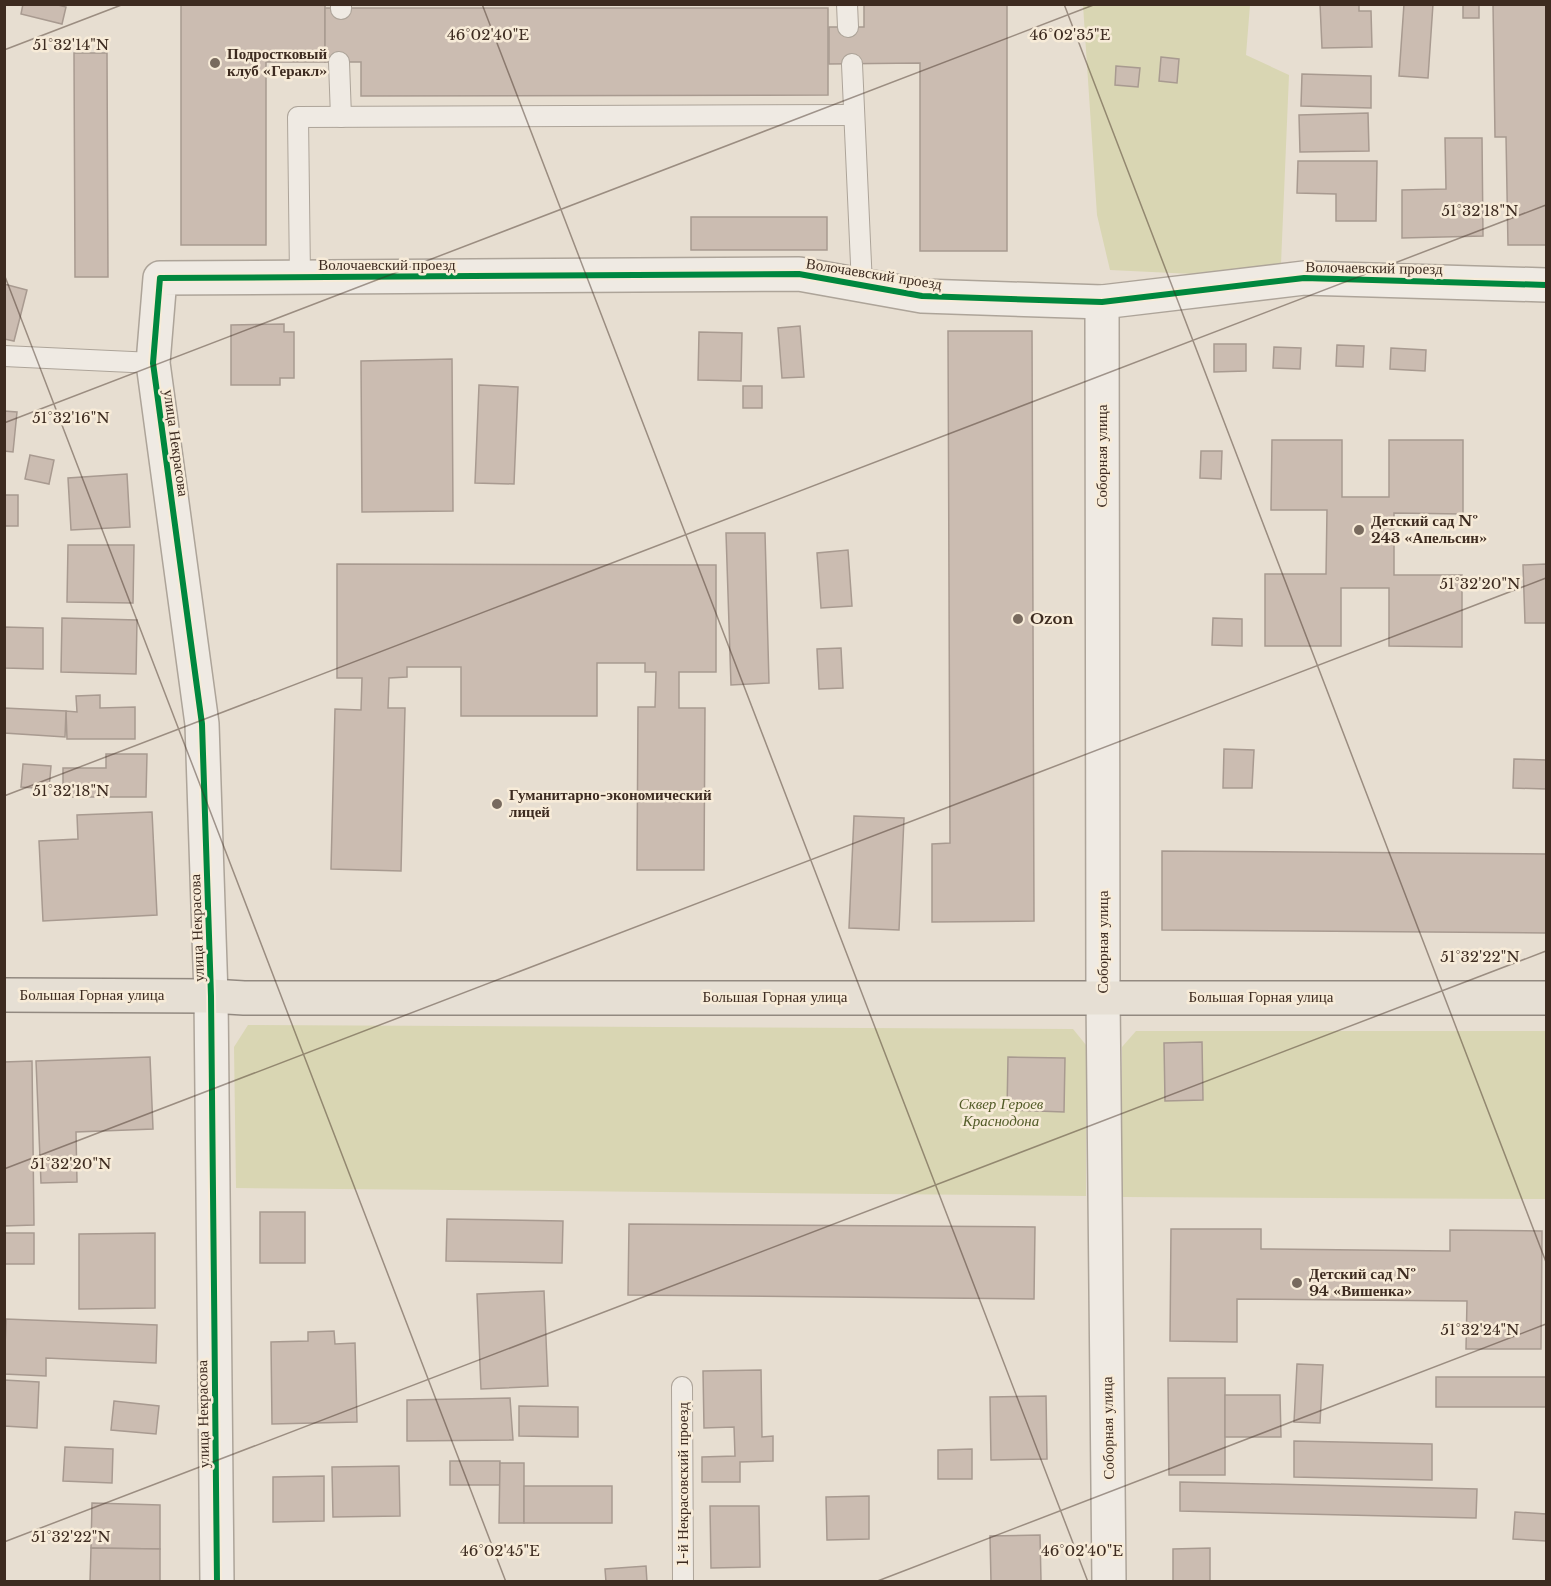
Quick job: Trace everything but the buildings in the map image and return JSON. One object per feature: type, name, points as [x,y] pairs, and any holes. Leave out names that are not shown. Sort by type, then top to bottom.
[{"type":"main road","name":"Большая Горная улица","points":[[4,995],[244,998],[1546,998]]},
{"type":"street","name":"Волочаевский проезд","points":[[160,278],[799,274],[922,296],[1102,302],[1304,278],[1546,285]]},
{"type":"street","name":"улица Некрасова","points":[[160,278],[153,363],[202,724],[211,996],[217,1581]]},
{"type":"street","name":"Соборная улица","points":[[1102,302],[1103,997],[1109,1581]]},
{"type":"lane","points":[[847,4],[848,27]]},
{"type":"lane","points":[[339,62],[340,117]]},
{"type":"lane","points":[[852,64],[861,286]]},
{"type":"lane","points":[[300,277],[298,117],[854,115]]},
{"type":"lane","points":[[4,356],[153,363]]},
{"type":"lane","name":"1-й Некрасовский проезд","points":[[682,1387],[683,1581]]},
{"type":"green space","points":[[1083,5],[1250,5],[1246,55],[1289,75],[1281,264],[1214,275],[1110,270],[1097,215]]},
{"type":"green space","name":"Сквер Героев Краснодона","points":[[248,1025],[1073,1029],[1086,1045],[1086,1196],[236,1188],[234,1047]]},
{"type":"green space","points":[[1136,1031],[1546,1031],[1546,1199],[1122,1197],[1122,1047]]},
{"type":"cycle path","points":[[217,1582],[211,996],[202,724],[153,363],[160,278],[799,274],[922,296],[1102,302],[1304,278],[1546,285]]},
{"type":"place","name":"Подростковый клуб «Геракл»","points":[[215,63]]},
{"type":"place","name":"Детский сад № 243 «Апельсин»","points":[[1359,530]]},
{"type":"place","name":"Ozon","points":[[1018,619]]},
{"type":"place","name":"Гуманитарно-экономический лицей","points":[[497,804]]},
{"type":"place","name":"Детский сад № 94 «Вишенка»","points":[[1297,1283]]}]
